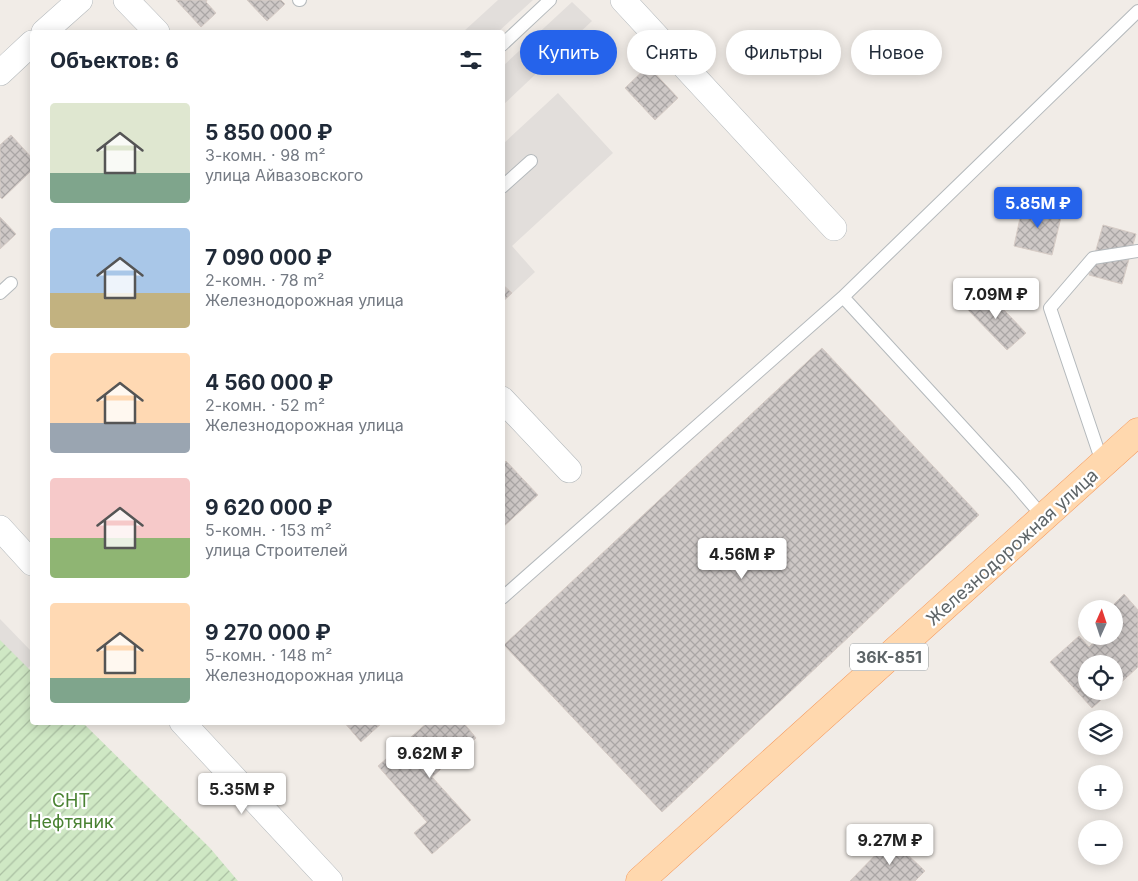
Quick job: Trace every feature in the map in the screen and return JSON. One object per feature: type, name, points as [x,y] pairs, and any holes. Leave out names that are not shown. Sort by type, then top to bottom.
[{"type":"main road","name":"Железнодорожная улица","points":[[640,881],[1138,432]]},
{"type":"street","points":[[46,30],[80,0]]},
{"type":"street","points":[[126,0],[155,30]]},
{"type":"street","points":[[624,0],[834,228]]},
{"type":"street","points":[[0,73],[30,45]]},
{"type":"street","points":[[505,402],[569,470]]},
{"type":"street","points":[[0,528],[30,561]]},
{"type":"street","points":[[185,725],[330,881]]},
{"type":"lane","points":[[505,42],[550,0]]},
{"type":"lane","points":[[505,595],[843,297],[1138,11]]},
{"type":"lane","points":[[505,184],[531,161]]},
{"type":"lane","points":[[1103,465],[1050,308],[1093,258],[1138,251]]},
{"type":"lane","points":[[0,294],[12,283]]},
{"type":"lane","points":[[843,297],[1044,518]]},
{"type":"shaded area","points":[[498,0],[533,0],[500,30],[465,30]]},
{"type":"shaded area","points":[[572,2],[592,21],[582,30],[542,30]]},
{"type":"shaded area","points":[[520,50],[520,75],[535,75],[505,103],[505,64]]},
{"type":"shaded area","points":[[558,93],[613,153],[512,246],[535,272],[505,300],[505,142]]},
{"type":"shaded area","points":[[0,619],[30,650],[30,666],[24,672],[0,648]]},
{"type":"green space","name":"СНТ Нефтяник","points":[[0,640],[30,670],[30,725],[85,725],[210,848],[238,881],[0,881]]},
{"type":"building","points":[[176,0],[207,0],[206,2],[216,13],[201,27]]},
{"type":"building","points":[[247,0],[281,0],[285,4],[267,21]]},
{"type":"building","points":[[639,75],[656,75],[678,98],[655,120],[625,88]]},
{"type":"building","points":[[11,135],[30,156],[30,172],[2,199],[0,197],[0,145]]},
{"type":"building","points":[[1023,204],[1062,213],[1052,255],[1014,246]]},
{"type":"building","points":[[0,217],[16,234],[0,249]]},
{"type":"building","points":[[1103,225],[1136,234],[1122,284],[1089,275]]},
{"type":"building","points":[[505,287],[512,293],[505,299]]},
{"type":"building","points":[[985,290],[1026,333],[1007,350],[966,308]]},
{"type":"building","points":[[822,348],[979,515],[662,812],[505,644]]},
{"type":"building","points":[[505,462],[538,495],[505,525]]},
{"type":"building","points":[[1124,594],[1138,610],[1138,667],[1123,681],[1123,655],[1078,655],[1078,693],[1050,662],[1078,637],[1078,645],[1087,645],[1089,647],[1091,645],[1123,645],[1123,600],[1118,600]]},
{"type":"building","points":[[1085,700],[1101,700],[1092,708]]},
{"type":"building","points":[[347,725],[380,725],[361,742]]},
{"type":"building","points":[[425,725],[465,725],[476,738],[432,777],[471,820],[432,854],[414,833],[427,822],[378,766]]},
{"type":"building","points":[[891,839],[925,871],[915,881],[850,881]]}]
